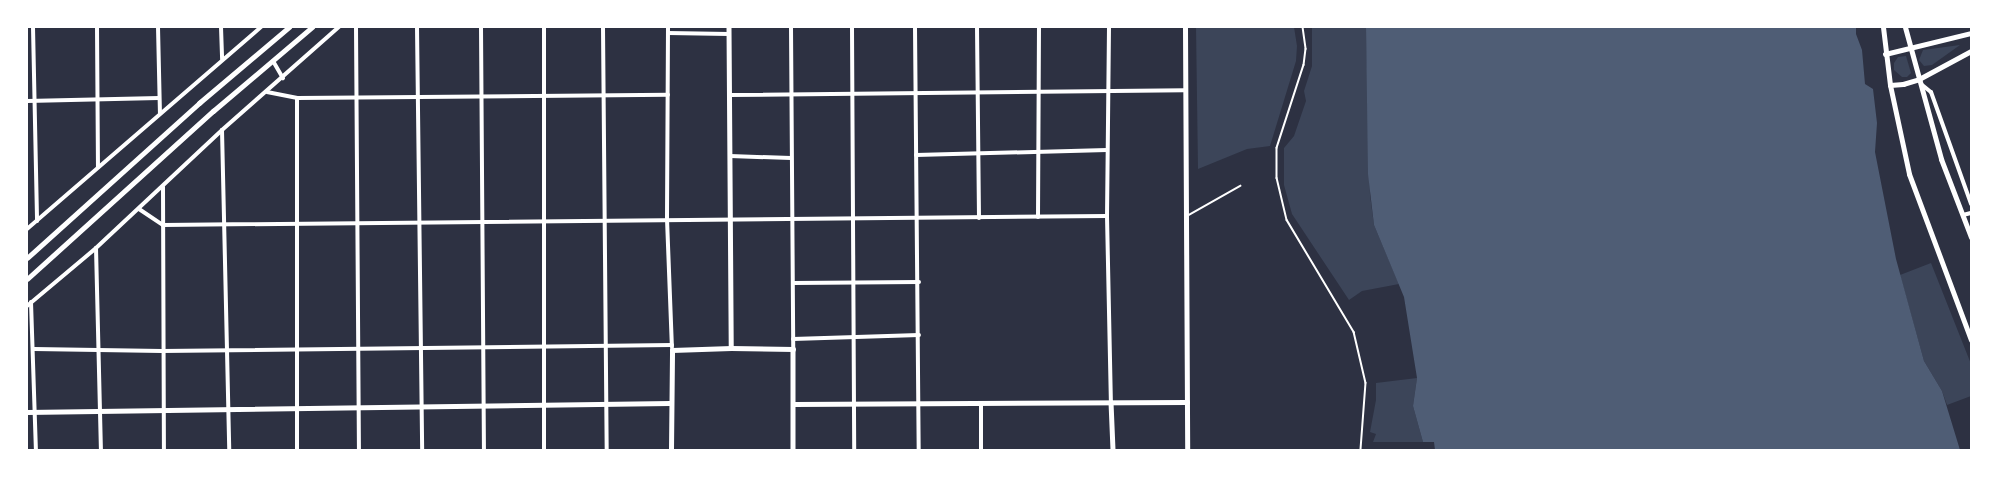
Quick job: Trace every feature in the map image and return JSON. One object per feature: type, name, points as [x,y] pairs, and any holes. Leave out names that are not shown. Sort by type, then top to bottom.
[{"type":"main road","points":[[27,258],[199,104],[290,27]]},
{"type":"main road","points":[[27,279],[312,27]]},
{"type":"main road","points":[[1185,27],[1187,450]]},
{"type":"main road","points":[[1883,27],[1890,85],[1915,195],[1971,340]]},
{"type":"main road","points":[[1905,27],[1941,159],[1971,237]]},
{"type":"main road","points":[[1885,54],[1971,33]]},
{"type":"main road","points":[[1890,85],[1919,81],[1971,51]]},
{"type":"street","points":[[33,27],[37,221]]},
{"type":"street","points":[[97,27],[98,167]]},
{"type":"street","points":[[158,27],[160,113]]},
{"type":"street","points":[[221,27],[222,60]]},
{"type":"street","points":[[28,227],[261,27]]},
{"type":"street","points":[[27,306],[140,209],[222,130],[339,27]]},
{"type":"street","points":[[356,27],[359,450]]},
{"type":"street","points":[[417,27],[422,450]]},
{"type":"street","points":[[481,27],[484,450]]},
{"type":"street","points":[[544,27],[542,96],[544,450]]},
{"type":"street","points":[[603,27],[607,450]]},
{"type":"street","points":[[668,27],[667,219],[672,347],[671,450]]},
{"type":"street","points":[[729,27],[731,348]]},
{"type":"street","points":[[791,27],[794,450]]},
{"type":"street","points":[[852,27],[855,450]]},
{"type":"street","points":[[915,27],[919,450]]},
{"type":"street","points":[[977,27],[976,153],[979,218]]},
{"type":"street","points":[[1038,217],[1039,27]]},
{"type":"street","points":[[1109,27],[1107,216],[1113,450]]},
{"type":"street","points":[[668,33],[729,34]]},
{"type":"street","points":[[273,61],[283,78]]},
{"type":"street","points":[[1919,81],[1931,93],[1971,204]]},
{"type":"street","points":[[729,95],[852,96],[1185,90]]},
{"type":"street","points":[[266,91],[297,98],[668,95]]},
{"type":"street","points":[[27,101],[159,98]]},
{"type":"street","points":[[297,98],[297,450]]},
{"type":"street","points":[[222,130],[229,450]]},
{"type":"street","points":[[916,155],[1107,150]]},
{"type":"street","points":[[730,156],[791,158]]},
{"type":"street","points":[[163,187],[164,450]]},
{"type":"street","points":[[140,209],[163,225],[1107,216]]},
{"type":"street","points":[[1963,215],[1971,213]]},
{"type":"street","points":[[96,248],[101,450]]},
{"type":"street","points":[[793,283],[919,282]]},
{"type":"street","points":[[31,302],[36,450]]},
{"type":"street","points":[[793,339],[854,339],[919,335]]},
{"type":"street","points":[[34,349],[162,351],[421,346],[607,346],[793,349]]},
{"type":"street","points":[[794,404],[1187,402]]},
{"type":"street","points":[[27,412],[358,410],[670,403]]},
{"type":"street","points":[[981,403],[981,450]]},
{"type":"lane","points":[[1303,27],[1306,49],[1304,65],[1277,148],[1277,178],[1287,220],[1354,332],[1366,383],[1361,450]]},
{"type":"lane","points":[[1186,217],[1240,186]]},
{"type":"shaded area","points":[[1196,27],[1294,27],[1297,46],[1296,61],[1270,146],[1247,149],[1198,169]]},
{"type":"shaded area","points":[[1312,27],[1366,27],[1370,195],[1374,225],[1399,284],[1362,291],[1349,300],[1292,214],[1284,185],[1284,148],[1294,136],[1306,101],[1304,91],[1312,66]]},
{"type":"shaded area","points":[[1366,27],[1856,27],[1862,50],[1865,84],[1873,89],[1877,123],[1875,152],[1896,259],[1924,361],[1942,391],[1960,450],[1435,450],[1434,442],[1423,442],[1413,406],[1417,378],[1404,297],[1374,225],[1368,174]]},
{"type":"shaded area","points":[[1960,45],[1932,65],[1924,66],[1919,60],[1923,50]]},
{"type":"shaded area","points":[[1906,56],[1911,73],[1907,77],[1902,77],[1894,70],[1894,63],[1898,57]]},
{"type":"shaded area","points":[[1931,263],[1971,364],[1971,396],[1947,405],[1942,391],[1924,361],[1900,275]]},
{"type":"shaded area","points":[[1417,378],[1413,406],[1423,442],[1373,442],[1376,434],[1370,432],[1376,400],[1376,383]]}]
